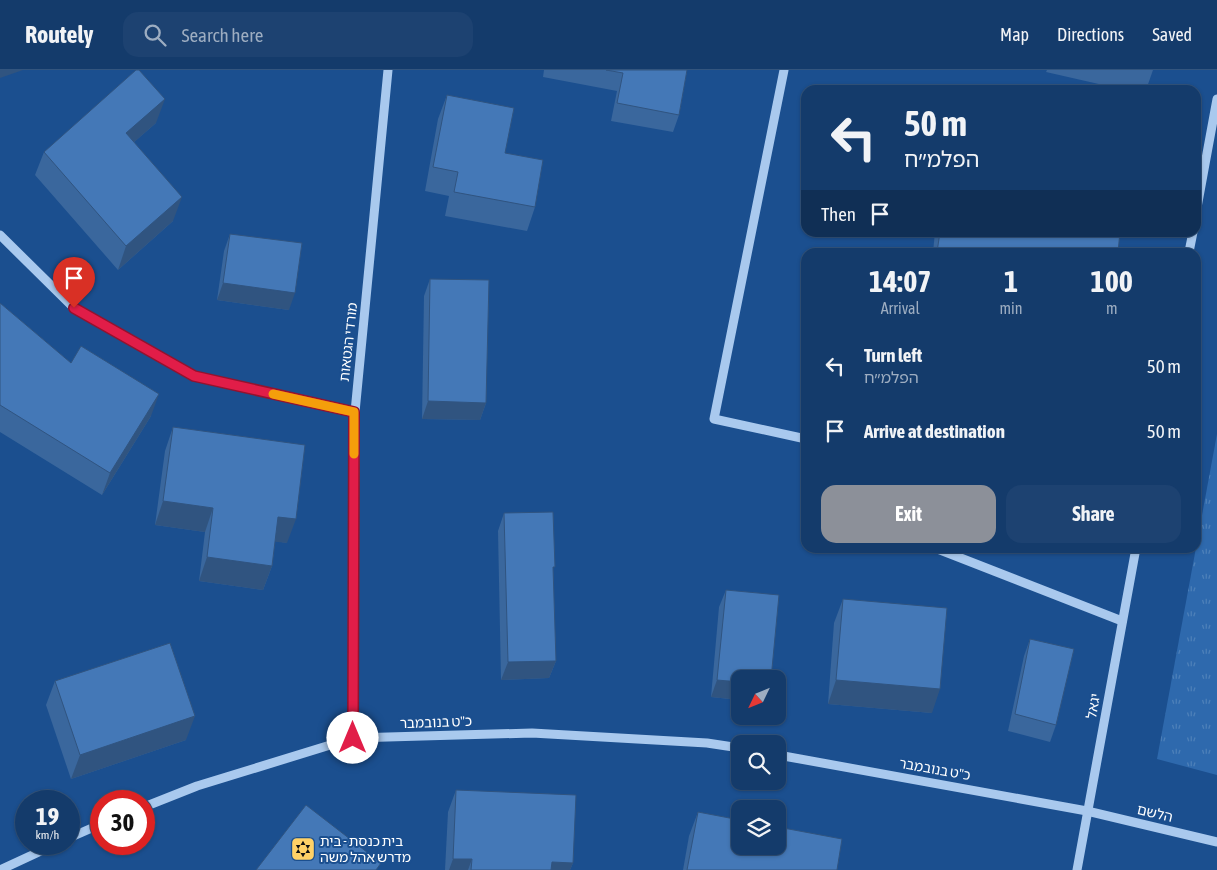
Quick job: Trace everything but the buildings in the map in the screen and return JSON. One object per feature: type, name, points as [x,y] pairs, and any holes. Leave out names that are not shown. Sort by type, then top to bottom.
[{"type":"street","name":"מורדי הגטאות","points":[[353,738],[354,412],[388,70]]},
{"type":"street","points":[[784,70],[714,419],[801,439]]},
{"type":"street","points":[[1201,186],[1217,99]]},
{"type":"street","points":[[0,235],[74,308],[194,376],[354,412]]},
{"type":"street","points":[[948,553],[1122,621]]},
{"type":"street","name":"יגאל","points":[[1077,870],[1135,553]]},
{"type":"street","name":"כ\"ט בנובמבר","points":[[155,803],[197,786],[353,738],[532,733],[707,742],[731,746]]},
{"type":"street","name":"כ\"ט בנובמבר","points":[[786,756],[1087,811]]},
{"type":"street","name":"הלשם","points":[[1087,811],[1217,842]]},
{"type":"street","points":[[0,870],[32,855]]},
{"type":"green space","points":[[1217,434],[1217,775],[1157,759],[1195,553],[1201,553],[1201,521]]},
{"type":"slow traffic","points":[[273,394],[354,412],[354,454]]},
{"type":"place","name":"בית כנסת - בית מדרש אהל משה","points":[[303,849]]},
{"type":"route","points":[[74,308],[194,376],[354,412],[353,738]]}]
